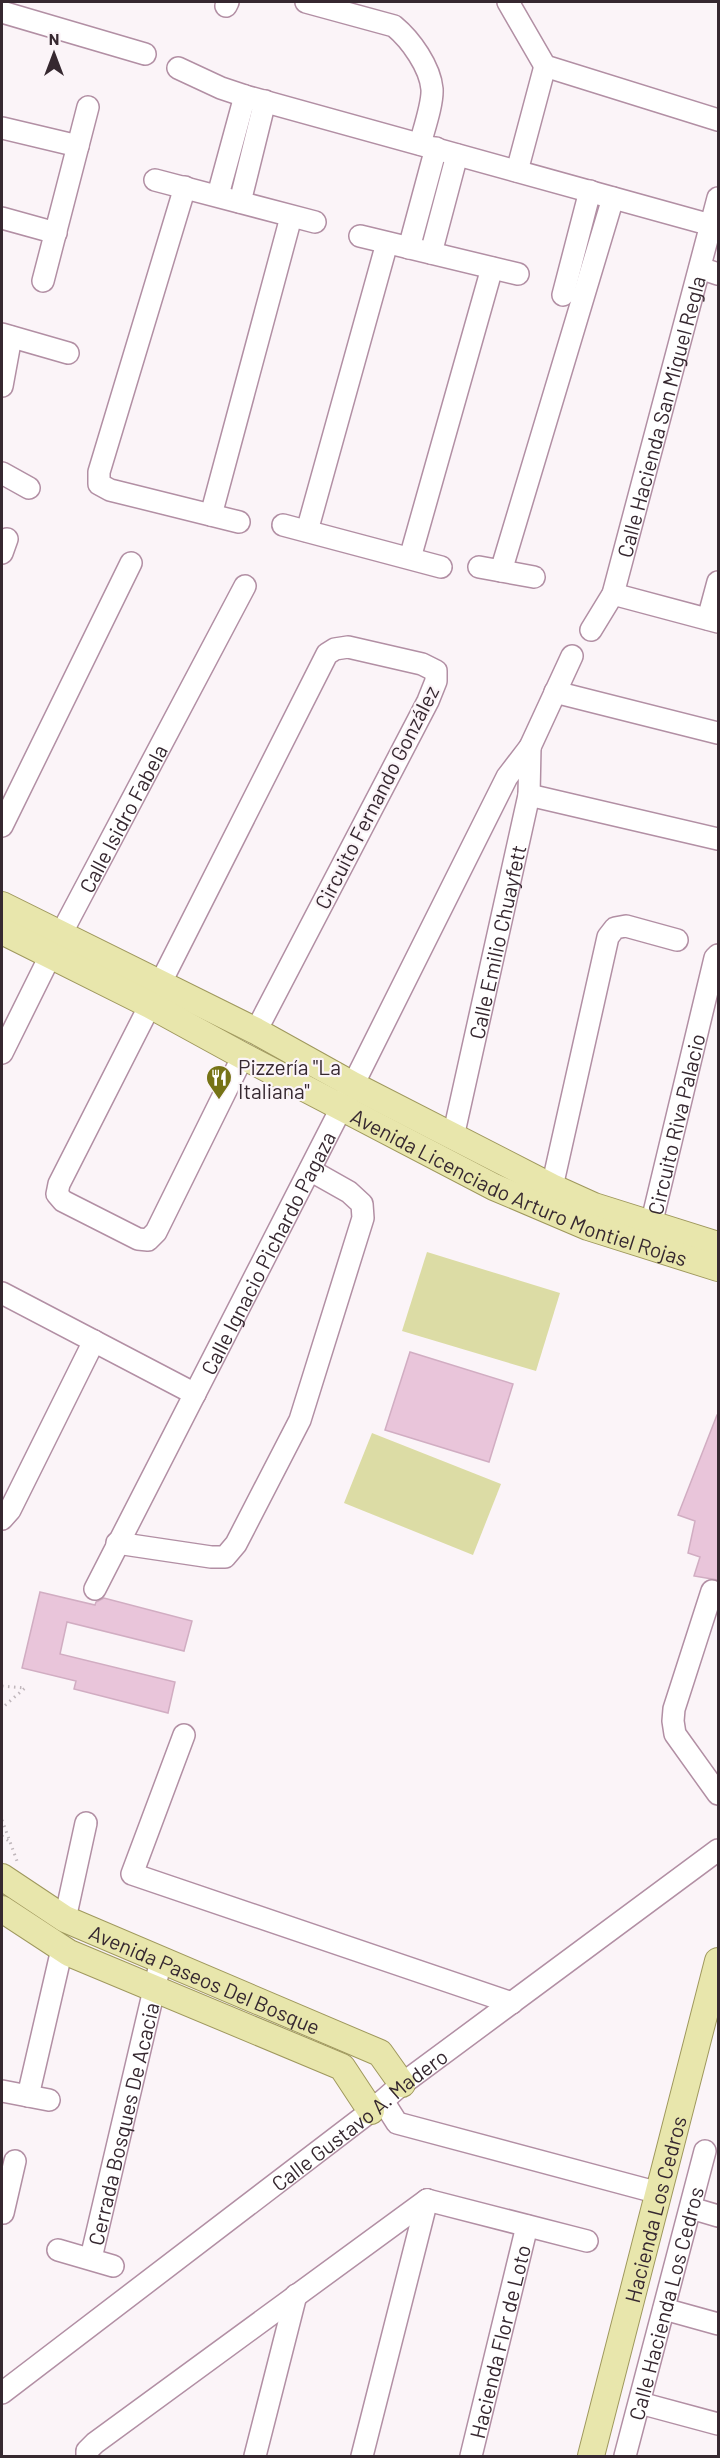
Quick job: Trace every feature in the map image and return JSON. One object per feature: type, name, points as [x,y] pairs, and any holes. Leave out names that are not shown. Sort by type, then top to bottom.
[{"type":"main road","name":"Avenida Licenciado Arturo Montiel Rojas","points":[[2,905],[56,945],[155,995],[256,1032],[353,1085],[552,1187],[594,1206],[718,1245]]},
{"type":"main road","name":"Avenida Licenciado Arturo Montiel Rojas","points":[[2,932],[56,945]]},
{"type":"main road","name":"Avenida Licenciado Arturo Montiel Rojas","points":[[155,995],[243,1056],[515,1196],[588,1227],[718,1268]]},
{"type":"main road","name":"Avenida Paseos Del Bosque","points":[[9,1870],[65,1919],[380,2053],[402,2084]]},
{"type":"main road","name":"Avenida Paseos Del Bosque","points":[[2,1909],[62,1949],[342,2067],[377,2106]]},
{"type":"main road","name":"Hacienda Los Cedros","points":[[591,2457],[718,1961]]},
{"type":"street","points":[[306,2],[394,26],[405,35],[429,77],[433,91],[428,146],[409,248]]},
{"type":"street","points":[[508,2],[545,66],[718,120]]},
{"type":"street","points":[[2,12],[146,54]]},
{"type":"street","points":[[518,171],[545,66]]},
{"type":"street","points":[[178,68],[221,88],[255,99],[711,225]]},
{"type":"street","points":[[218,195],[255,99]]},
{"type":"street","points":[[240,202],[255,99]]},
{"type":"street","points":[[43,281],[88,107]]},
{"type":"street","points":[[2,128],[78,146]]},
{"type":"street","points":[[431,254],[457,155]]},
{"type":"street","points":[[155,180],[315,222]]},
{"type":"street","points":[[185,188],[99,472],[99,484],[110,490],[239,522]]},
{"type":"street","points":[[584,300],[555,293],[590,191]]},
{"type":"street","points":[[501,571],[613,198]]},
{"type":"street","name":"Calle Hacienda San Miguel Regla","points":[[591,630],[613,594],[709,271],[711,225],[718,198]]},
{"type":"street","points":[[211,515],[291,217]]},
{"type":"street","points":[[2,219],[56,233]]},
{"type":"street","points":[[360,236],[518,274]]},
{"type":"street","points":[[307,531],[387,243]]},
{"type":"street","points":[[410,558],[492,268]]},
{"type":"street","points":[[2,386],[6,336],[68,353]]},
{"type":"street","points":[[2,473],[29,488]]},
{"type":"street","points":[[283,525],[441,567]]},
{"type":"street","points":[[2,825],[131,563]]},
{"type":"street","points":[[479,567],[534,577]]},
{"type":"street","points":[[613,594],[713,621],[718,582]]},
{"type":"street","name":"Calle Isidro Fabela","points":[[2,1053],[56,945],[245,586]]},
{"type":"street","name":"Circuito Fernando González","points":[[155,995],[327,654],[335,649],[348,647],[422,664],[436,671],[436,681],[428,701],[256,1032]]},
{"type":"street","name":"Calle Ignacio Pichardo Pagaza","points":[[95,1589],[310,1170],[507,777],[530,747],[572,656]]},
{"type":"street","points":[[555,692],[718,733]]},
{"type":"street","name":"Calle Emilio Chuayfett","points":[[453,1137],[529,795],[530,747]]},
{"type":"street","points":[[529,795],[718,839]]},
{"type":"street","points":[[552,1187],[608,937],[615,927],[626,926],[677,940]]},
{"type":"street","name":"Circuito Riva Palacio","points":[[651,1225],[715,958],[718,955]]},
{"type":"street","points":[[155,995],[59,1184],[57,1194],[63,1202],[138,1239],[148,1240],[156,1232],[243,1056]]},
{"type":"street","points":[[117,1543],[211,1557],[225,1557],[236,1544],[300,1420],[363,1218],[362,1204],[349,1192],[310,1170]]},
{"type":"street","points":[[2,1293],[195,1394]]},
{"type":"street","points":[[2,1519],[10,1510],[94,1341]]},
{"type":"street","points":[[712,1591],[674,1709],[673,1721],[675,1734],[718,1794]]},
{"type":"street","points":[[184,1735],[132,1874],[512,2002]]},
{"type":"street","points":[[65,1919],[86,1824]]},
{"type":"street","name":"Calle Gustavo A. Madero","points":[[2,2393],[377,2106],[402,2084],[718,1850]]},
{"type":"street","points":[[28,2096],[62,1949]]},
{"type":"street","name":"Cerrada Bosques De Acacia","points":[[91,2258],[161,1960]]},
{"type":"street","points":[[2,2091],[49,2100]]},
{"type":"street","points":[[377,2106],[397,2123],[659,2193]]},
{"type":"street","name":"Calle Hacienda Los Cedros","points":[[625,2457],[705,2151]]},
{"type":"street","points":[[3,2213],[4,2188],[15,2161]]},
{"type":"street","points":[[427,2200],[587,2241]]},
{"type":"street","points":[[87,2457],[87,2451],[95,2443],[427,2200]]},
{"type":"street","points":[[362,2457],[427,2200]]},
{"type":"street","points":[[691,2208],[718,2216]]},
{"type":"street","name":"Hacienda Flor de Loto","points":[[471,2457],[527,2226]]},
{"type":"street","name":"Cerrada Bosques De Acacia","points":[[58,2250],[113,2266]]},
{"type":"street","points":[[255,2457],[296,2295]]},
{"type":"street","points":[[664,2308],[718,2324]]},
{"type":"street","points":[[640,2403],[718,2424]]},
{"type":"path","points":[[2,1686],[25,1688],[2,1708]]},
{"type":"path","points":[[2,1820],[10,1842],[9,1870]]},
{"type":"path","points":[[2,1836],[10,1842]]},
{"type":"green space","points":[[427,1252],[560,1293],[536,1371],[402,1331]]},
{"type":"green space","points":[[372,1433],[501,1484],[473,1555],[344,1503]]},
{"type":"building","points":[[410,1352],[513,1384],[489,1462],[385,1430]]},
{"type":"building","points":[[717,1415],[718,1580],[694,1576],[700,1557],[688,1553],[695,1521],[678,1515]]},
{"type":"building","points":[[40,1592],[95,1605],[104,1598],[192,1621],[184,1651],[67,1622],[60,1654],[175,1682],[168,1713],[74,1689],[76,1681],[22,1668]]},
{"type":"place","name":"Pizzería \"La Italiana\"","points":[[219,1101]]}]
